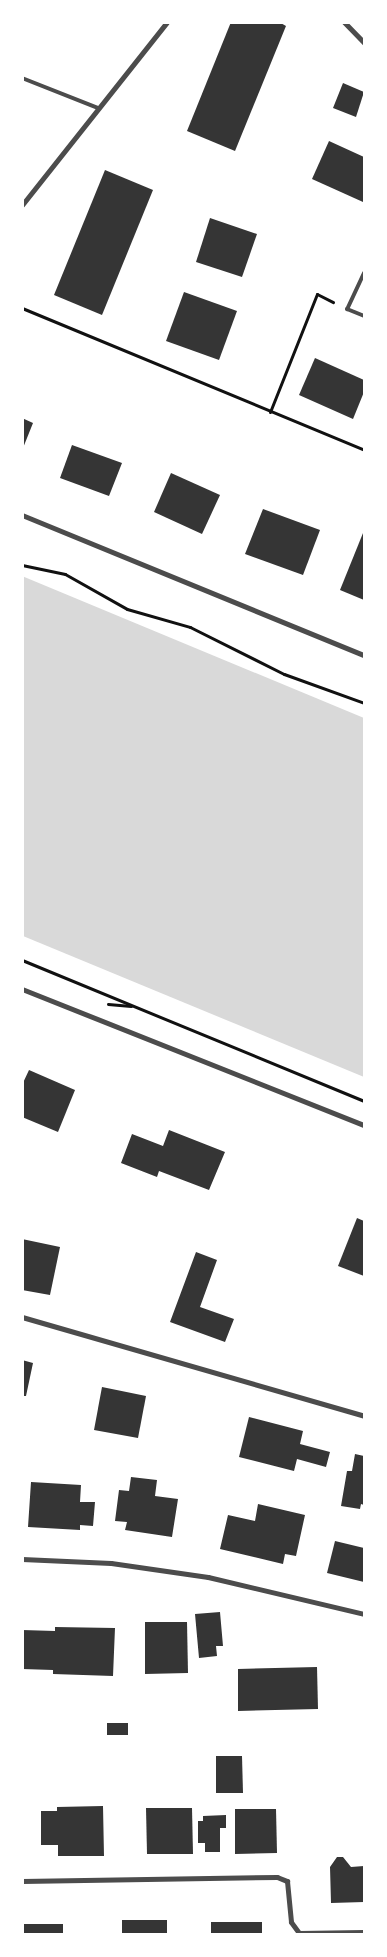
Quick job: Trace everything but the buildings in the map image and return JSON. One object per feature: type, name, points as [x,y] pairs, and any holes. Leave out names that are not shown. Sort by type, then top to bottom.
[{"type":"street","points":[[22,205],[167,22]]},
{"type":"street","points":[[344,22],[364,43]]},
{"type":"street","points":[[22,515],[364,655]]},
{"type":"street","points":[[22,990],[364,1125]]},
{"type":"street","points":[[22,1317],[364,1416]]},
{"type":"street","points":[[22,1559],[111,1563],[208,1576],[364,1614]]},
{"type":"street","points":[[22,1880],[277,1877],[288,1881],[291,1922],[299,1933],[364,1932]]},
{"type":"lane","points":[[22,78],[98,108]]},
{"type":"lane","points":[[364,273],[347,308],[364,316]]},
{"type":"path","points":[[270,412],[317,294],[347,308]]},
{"type":"path","points":[[22,308],[364,450]]},
{"type":"path","points":[[22,565],[65,574],[127,610],[190,627],[284,674],[364,703]]},
{"type":"path","points":[[22,960],[364,1101]]},
{"type":"shaded area","points":[[22,576],[364,718],[364,1077],[23,936]]}]
